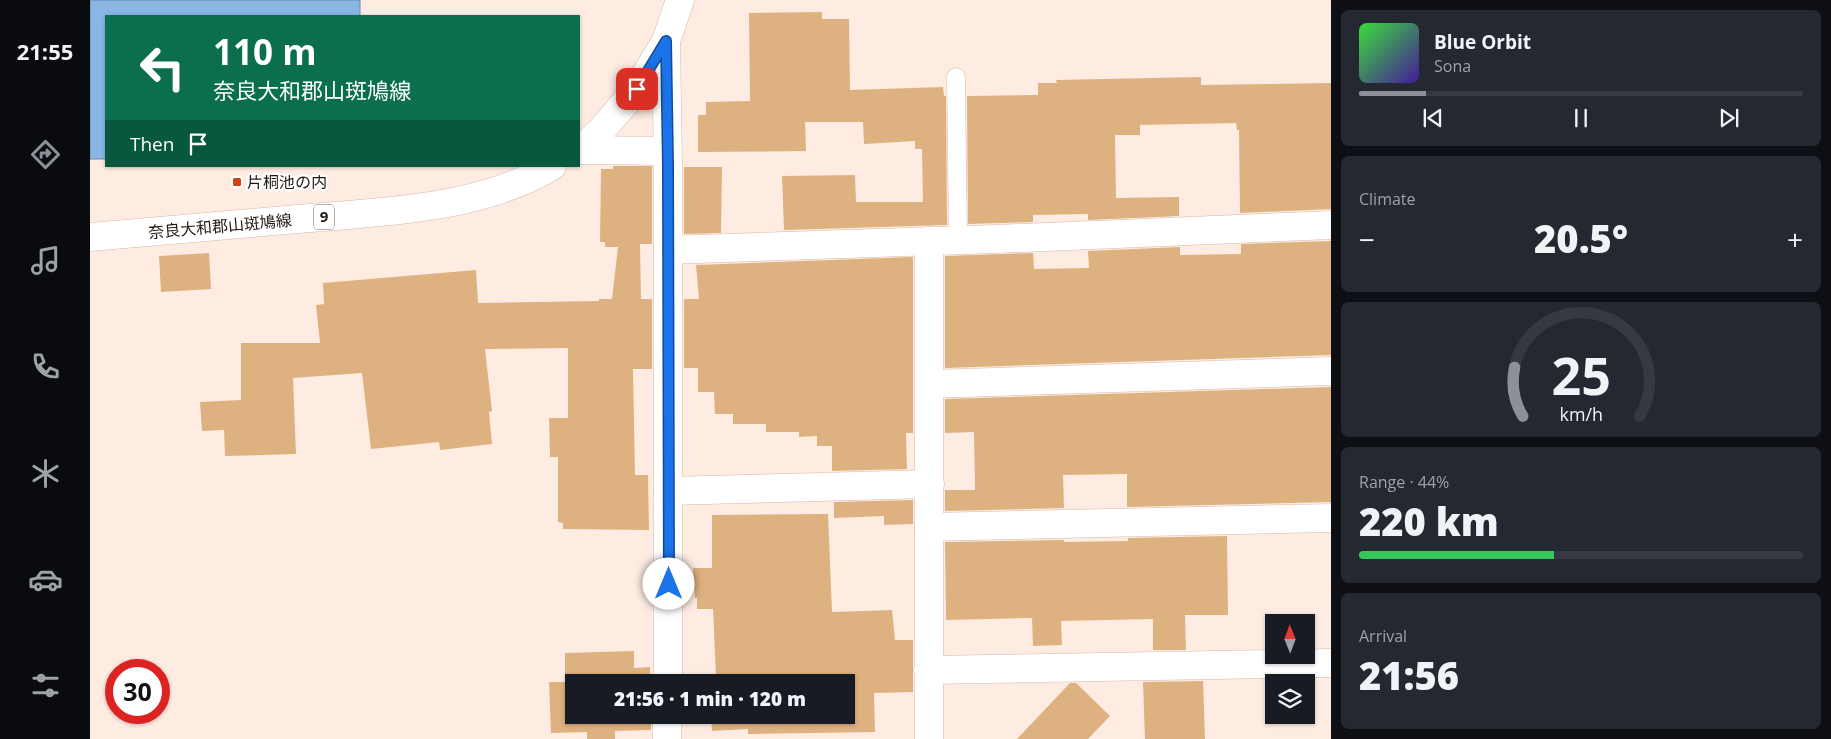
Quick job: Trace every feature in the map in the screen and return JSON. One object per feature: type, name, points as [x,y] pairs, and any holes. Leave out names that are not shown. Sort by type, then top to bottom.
[{"type":"street","points":[[580,149],[599,133],[637,89],[666,41],[680,0]]},
{"type":"street","points":[[666,41],[668,150],[668,674]]},
{"type":"street","points":[[580,150],[668,150]]},
{"type":"street","name":"奈良大和郡山斑鳩線","points":[[90,237],[416,209],[476,196],[509,186],[550,167]]},
{"type":"street","points":[[668,250],[1331,225]]},
{"type":"street","points":[[929,241],[929,739]]},
{"type":"street","points":[[930,384],[1331,371]]},
{"type":"street","points":[[668,491],[930,484]]},
{"type":"street","points":[[929,527],[1331,518]]},
{"type":"street","points":[[928,670],[1331,663]]},
{"type":"street","points":[[667,724],[667,739]]},
{"type":"lane","points":[[956,77],[958,240]]},
{"type":"water","points":[[90,0],[360,0],[360,15],[105,15],[105,159],[90,159]]},
{"type":"building","points":[[822,12],[822,19],[849,19],[850,90],[943,87],[944,96],[946,96],[947,225],[784,230],[782,176],[855,175],[856,202],[923,202],[922,149],[915,149],[915,141],[864,144],[863,122],[805,122],[806,151],[698,152],[698,115],[706,115],[706,102],[750,101],[749,13]]},
{"type":"building","points":[[1201,77],[1201,85],[1331,83],[1331,209],[1240,213],[1239,130],[1237,130],[1236,123],[1140,125],[1140,135],[1115,135],[1116,198],[1179,197],[1179,216],[1088,220],[1088,214],[1033,215],[1033,222],[968,224],[967,96],[1038,95],[1038,83],[1057,83],[1056,80]]},
{"type":"building","points":[[613,166],[652,166],[652,244],[640,244],[641,299],[652,299],[652,369],[633,369],[635,475],[648,475],[649,530],[563,529],[563,523],[558,522],[558,457],[550,457],[549,418],[568,418],[568,348],[485,349],[492,411],[489,412],[492,444],[440,450],[439,442],[371,449],[362,373],[293,378],[296,454],[225,456],[224,430],[202,431],[200,402],[241,400],[241,343],[320,343],[316,305],[324,304],[323,283],[476,270],[478,303],[599,301],[599,299],[612,299],[618,247],[605,247],[605,242],[600,242],[601,169],[613,169]]},
{"type":"building","points":[[684,167],[722,167],[721,233],[684,234]]},
{"type":"building","points":[[1331,241],[1331,355],[945,368],[945,256],[1033,253],[1034,269],[1089,268],[1088,251],[1180,247],[1180,255],[1241,254],[1241,244]]},
{"type":"building","points":[[209,253],[211,289],[161,292],[159,256]]},
{"type":"building","points":[[913,257],[913,433],[906,433],[907,469],[832,471],[832,446],[817,446],[817,436],[799,437],[799,432],[766,432],[766,424],[733,424],[733,414],[715,414],[714,392],[698,392],[698,368],[684,368],[684,299],[699,299],[696,265]]},
{"type":"building","points":[[1331,387],[1331,502],[1127,507],[1127,474],[1063,475],[1064,508],[945,511],[945,490],[975,490],[974,432],[945,433],[945,399]]},
{"type":"building","points":[[913,500],[913,524],[884,525],[884,516],[834,518],[834,502]]},
{"type":"building","points":[[828,514],[832,612],[892,610],[895,640],[913,640],[913,692],[874,693],[875,732],[748,734],[748,729],[712,731],[712,724],[855,724],[855,674],[716,674],[713,609],[697,609],[693,568],[712,568],[712,515]]},
{"type":"building","points":[[1227,536],[1228,615],[1185,615],[1186,650],[1153,650],[1153,619],[1061,621],[1062,645],[1033,646],[1032,618],[946,620],[945,542],[1128,541],[1128,538]]},
{"type":"building","points":[[634,651],[634,668],[650,667],[650,674],[565,674],[565,653]]},
{"type":"building","points":[[1203,681],[1205,739],[1145,739],[1143,682]]},
{"type":"building","points":[[549,682],[565,682],[565,724],[651,724],[651,730],[615,731],[615,739],[587,739],[587,732],[551,733]]},
{"type":"building","points":[[1070,683],[1076,683],[1110,716],[1088,739],[1017,739]]},
{"type":"place","name":"片桐池の内","points":[[237,182]]},
{"type":"route","points":[[637,89],[666,41],[669,584]]}]
